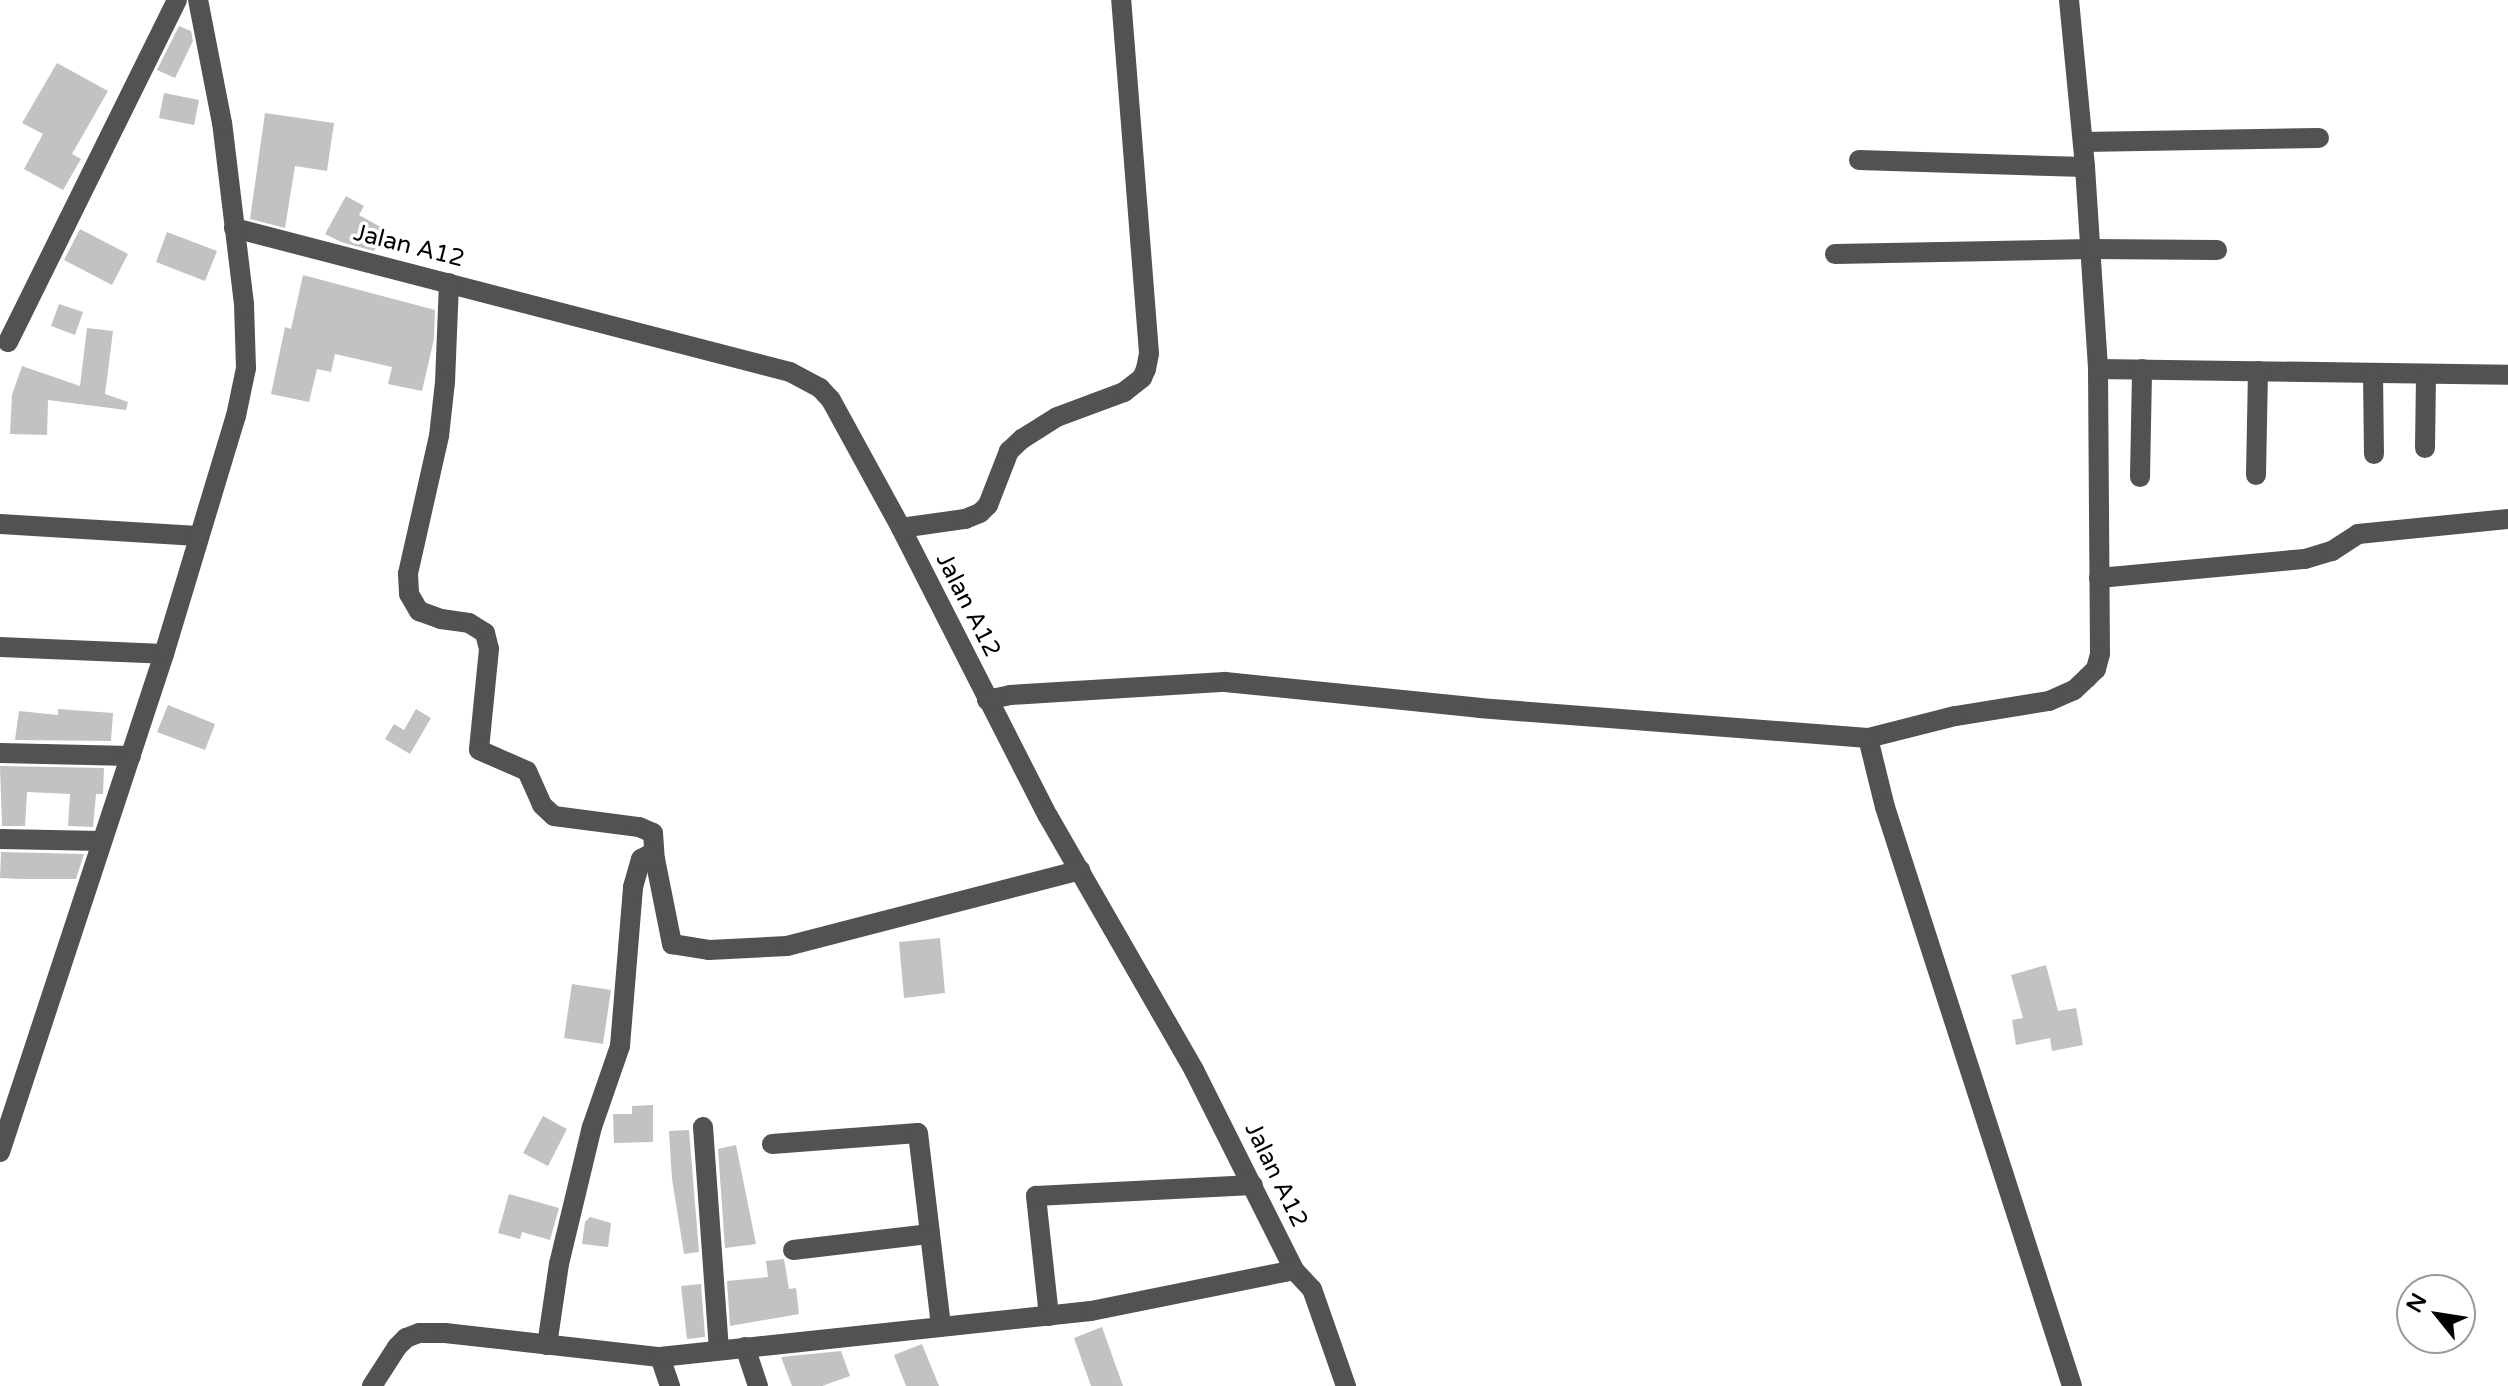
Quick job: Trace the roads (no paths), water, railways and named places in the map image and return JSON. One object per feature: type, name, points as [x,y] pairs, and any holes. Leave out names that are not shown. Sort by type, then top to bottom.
[{"type":"street","points":[[8,342],[177,0]]},
{"type":"street","points":[[0,1152],[164,654],[236,416],[246,368],[244,304],[222,123],[198,0]]},
{"type":"street","points":[[901,528],[965,519],[980,513],[988,505],[1009,451],[1022,439],[1057,417],[1124,392],[1142,378],[1146,369],[1149,353],[1121,0]]},
{"type":"street","points":[[987,700],[1010,695],[1225,682],[1479,708],[1868,738],[1955,716],[2049,701],[2074,690],[2096,669],[2100,654],[2098,369],[2085,167],[2069,0]]},
{"type":"street","points":[[2083,142],[2319,138]]},
{"type":"street","points":[[1859,160],[2085,167]]},
{"type":"street","name":"Jalan A12","points":[[234,228],[806,378],[831,400],[901,528],[987,700],[1194,1070],[1294,1270],[1312,1289],[1346,1386]]},
{"type":"street","points":[[1835,254],[2217,250]]},
{"type":"street","points":[[449,283],[447,355],[439,436],[408,574],[409,594],[419,611],[441,619],[469,623],[485,633],[489,649],[479,750],[527,771],[542,805],[554,816],[649,829],[653,833],[655,859],[672,944],[709,950],[787,946],[1080,870]]},
{"type":"street","points":[[2098,369],[2508,375]]},
{"type":"street","points":[[2140,477],[2142,369]]},
{"type":"street","points":[[2256,475],[2258,371]]},
{"type":"street","points":[[2373,373],[2374,454]]},
{"type":"street","points":[[2425,448],[2426,374]]},
{"type":"street","points":[[2099,578],[2305,559],[2332,551],[2358,534],[2508,519]]},
{"type":"street","points":[[0,524],[198,536]]},
{"type":"street","points":[[0,647],[164,654]]},
{"type":"street","points":[[1868,738],[1885,807],[2072,1386]]},
{"type":"street","points":[[0,753],[131,756]]},
{"type":"street","points":[[0,839],[102,841]]},
{"type":"street","points":[[547,1345],[559,1264],[592,1127],[620,1046],[633,887],[641,859],[649,855],[655,859]]},
{"type":"street","points":[[703,1127],[719,1348]]},
{"type":"street","points":[[772,1144],[918,1133],[941,1327]]},
{"type":"street","points":[[1049,1316],[1036,1196],[1253,1185]]},
{"type":"street","points":[[793,1250],[930,1234]]},
{"type":"street","points":[[372,1386],[397,1347],[406,1338],[419,1333],[445,1333],[660,1357],[719,1348],[1091,1311],[1294,1270]]},
{"type":"street","points":[[745,1347],[758,1386]]},
{"type":"street","points":[[660,1357],[670,1386]]}]
